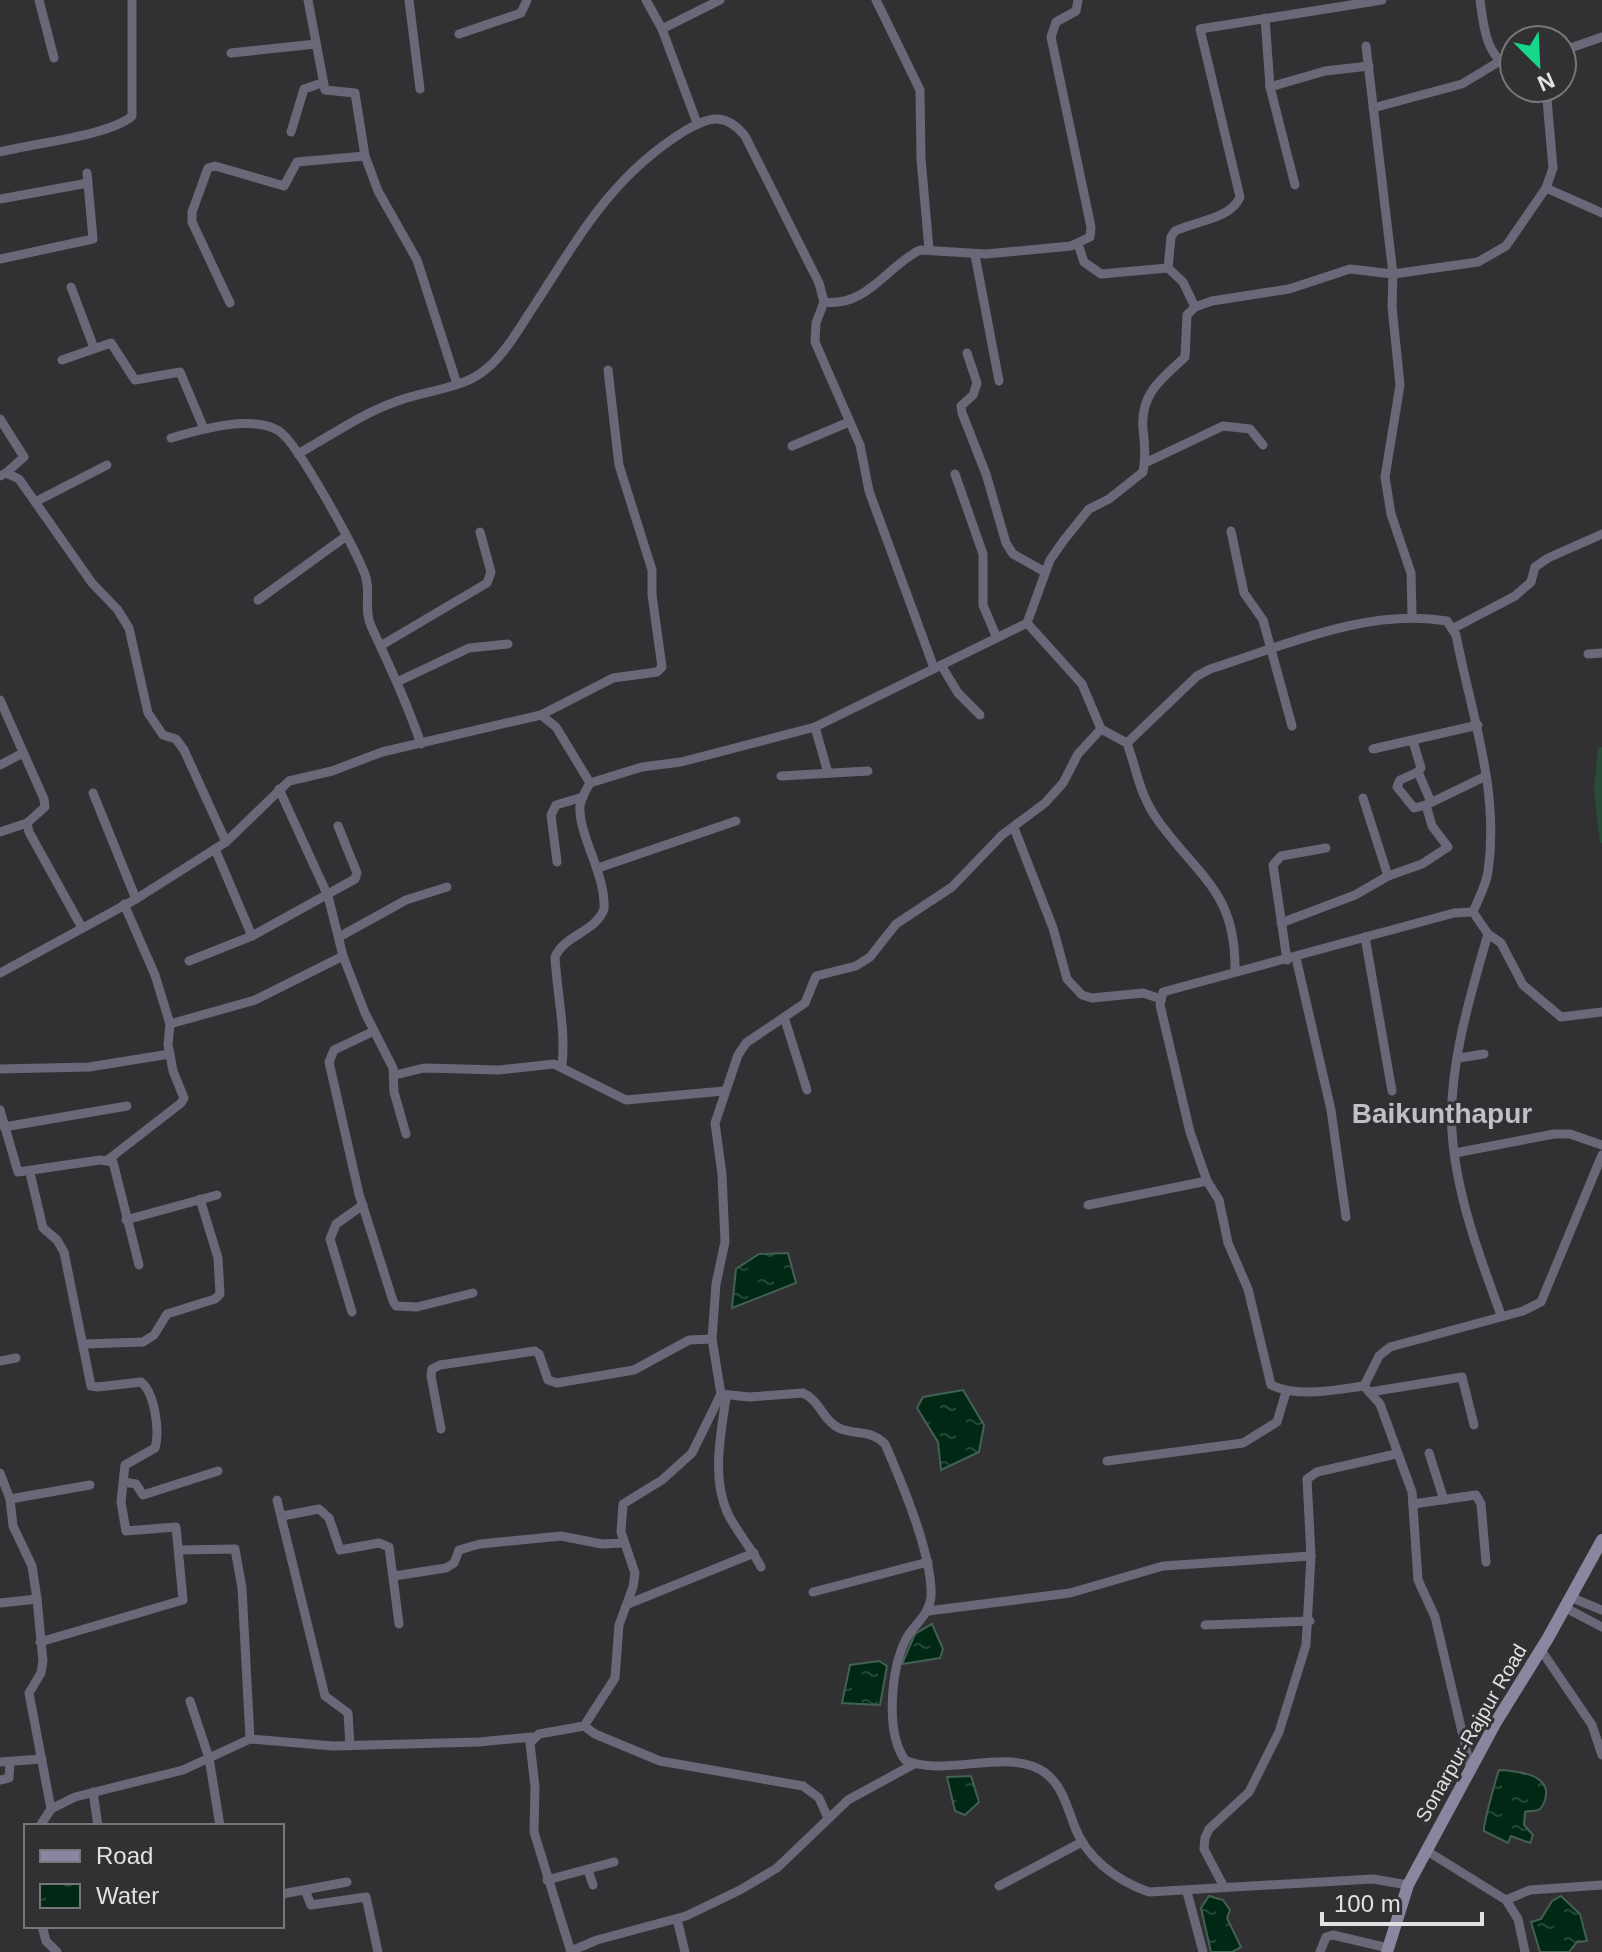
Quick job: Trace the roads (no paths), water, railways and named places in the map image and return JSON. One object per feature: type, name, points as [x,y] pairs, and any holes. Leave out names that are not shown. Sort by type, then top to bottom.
[{"type":"main road","name":"Sonarpur-Rajpur Road","points":[[1387,1950],[1408,1885],[1496,1722],[1541,1650],[1602,1540]]},
{"type":"street","points":[[39,0],[54,58]]},
{"type":"street","points":[[0,152],[88,134],[132,116],[132,0]]},
{"type":"street","points":[[308,0],[322,83],[325,90],[332,94],[355,93],[365,156],[378,191],[417,260],[457,384]]},
{"type":"street","points":[[409,0],[420,89]]},
{"type":"street","points":[[459,34],[521,13],[527,0]]},
{"type":"street","points":[[646,0],[662,29],[697,123]]},
{"type":"street","points":[[662,29],[720,0]]},
{"type":"street","points":[[876,0],[920,90],[921,159],[929,249]]},
{"type":"street","points":[[824,302],[838,302],[869,290],[906,258],[929,249],[975,255],[1078,244],[1090,237],[1091,227],[1051,37],[1056,22],[1076,11],[1078,0]]},
{"type":"street","points":[[1168,268],[1171,237],[1175,231],[1226,213],[1236,207],[1240,197],[1200,29],[1382,0]]},
{"type":"street","points":[[1480,0],[1485,31],[1498,57]]},
{"type":"street","points":[[1265,18],[1270,87],[1295,185]]},
{"type":"street","points":[[1578,45],[1602,37]]},
{"type":"street","points":[[231,53],[316,44]]},
{"type":"street","points":[[1366,46],[1393,274],[1392,307],[1400,385],[1385,477],[1391,514],[1411,573],[1412,615]]},
{"type":"street","points":[[1373,108],[1462,84],[1498,62]]},
{"type":"street","points":[[1270,87],[1325,71],[1369,66]]},
{"type":"street","points":[[291,132],[304,89],[322,83]]},
{"type":"street","points":[[562,1066],[560,1044],[565,1028],[555,957],[560,948],[602,916],[605,903],[598,868],[581,817],[583,797],[590,783],[642,767],[681,762],[815,727],[1027,623],[1050,560],[1089,509],[1130,485],[1143,472],[1144,402],[1151,389],[1185,357],[1187,345],[1183,330],[1187,315],[1195,307],[1229,296],[1289,289],[1350,269],[1393,274],[1426,272],[1491,258],[1506,246],[1546,188],[1553,168],[1547,104]]},
{"type":"street","points":[[298,454],[392,402],[457,384],[484,372],[505,349],[592,218],[633,167],[697,123],[723,118],[736,125],[745,136],[809,260],[824,302],[816,323],[815,342],[860,445],[869,491],[937,666],[980,715]]},
{"type":"street","points":[[230,303],[192,222],[192,212],[208,168],[215,166],[284,186],[297,162],[365,156]]},
{"type":"street","points":[[0,199],[87,178],[93,239],[0,259]]},
{"type":"street","points":[[1546,188],[1602,213]]},
{"type":"street","points":[[1078,244],[1084,262],[1101,274],[1168,268],[1183,282],[1195,307]]},
{"type":"street","points":[[975,255],[999,381]]},
{"type":"street","points":[[71,287],[94,348]]},
{"type":"street","points":[[62,360],[111,343],[135,380],[180,372],[204,429]]},
{"type":"street","points":[[967,353],[977,383],[973,395],[961,406],[962,413],[986,474],[1006,543],[1013,554],[1045,572]]},
{"type":"street","points":[[0,973],[40,954],[81,926],[136,899],[226,842],[289,781],[541,715],[613,678],[657,672],[662,667],[652,595],[652,570],[619,465],[608,370]]},
{"type":"street","points":[[0,419],[24,457],[3,474]]},
{"type":"street","points":[[792,446],[849,422]]},
{"type":"street","points":[[171,438],[232,424],[280,431],[298,454],[365,572],[368,617],[399,681],[421,744]]},
{"type":"street","points":[[1145,463],[1223,426],[1250,429],[1263,445]]},
{"type":"street","points":[[37,501],[107,465]]},
{"type":"street","points":[[3,474],[19,479],[92,583],[117,609],[129,628],[148,713],[163,735],[176,739],[184,750],[226,842]]},
{"type":"street","points":[[955,474],[983,554],[983,605],[996,636]]},
{"type":"street","points":[[1231,531],[1244,593],[1258,608],[1292,726]]},
{"type":"street","points":[[382,645],[487,583],[491,572],[480,532]]},
{"type":"street","points":[[1452,629],[1515,596],[1531,582],[1535,567],[1548,558],[1602,534]]},
{"type":"street","points":[[258,600],[345,537]]},
{"type":"street","points":[[1127,743],[1197,676],[1336,628],[1412,615],[1447,621],[1452,629],[1478,725],[1490,814],[1488,874],[1473,912]]},
{"type":"street","points":[[1027,623],[1082,684],[1101,729],[1127,743],[1136,784],[1159,822],[1223,903],[1235,940],[1235,971]]},
{"type":"street","points":[[399,681],[469,648],[508,644]]},
{"type":"street","points":[[1588,654],[1602,653]]},
{"type":"street","points":[[0,700],[45,807],[27,823],[0,832]]},
{"type":"street","points":[[541,715],[556,727],[590,783]]},
{"type":"street","points":[[0,729],[10,723]]},
{"type":"street","points":[[1373,749],[1478,725]]},
{"type":"street","points":[[815,727],[828,773]]},
{"type":"street","points":[[761,1567],[730,1517],[718,1473],[724,1396],[712,1339],[716,1284],[725,1242],[722,1174],[715,1123],[732,1066],[746,1043],[785,1020],[805,1003],[816,976],[856,966],[870,957],[896,924],[952,887],[1002,835],[1014,828],[1063,783],[1078,754],[1101,729]]},
{"type":"street","points":[[1413,741],[1421,768],[1400,780],[1397,787],[1414,808],[1486,776]]},
{"type":"street","points":[[0,765],[23,753]]},
{"type":"street","points":[[781,776],[868,771]]},
{"type":"street","points":[[1281,923],[1355,895],[1388,876],[1422,864],[1448,847],[1432,826],[1418,772]]},
{"type":"street","points":[[279,789],[328,896],[343,956],[395,1075],[394,1092],[406,1134]]},
{"type":"street","points":[[93,793],[136,899]]},
{"type":"street","points":[[557,862],[551,815],[556,805],[583,797]]},
{"type":"street","points":[[1363,798],[1388,876]]},
{"type":"street","points":[[598,868],[736,821]]},
{"type":"street","points":[[27,823],[81,926]]},
{"type":"street","points":[[189,961],[252,936],[355,879],[357,873],[338,826]]},
{"type":"street","points":[[1014,828],[1053,928],[1067,979],[1082,995],[1092,998],[1143,993],[1161,999]]},
{"type":"street","points":[[1326,848],[1275,860],[1281,923],[1331,1110],[1346,1217]]},
{"type":"street","points":[[215,849],[252,936]]},
{"type":"street","points":[[339,937],[406,900],[447,887]]},
{"type":"street","points":[[0,1110],[18,1172],[30,1173],[109,1159],[181,1103],[184,1098],[170,1054],[170,1024],[155,975],[124,904]]},
{"type":"street","points":[[1473,912],[1488,934],[1501,943],[1523,985],[1561,1017],[1602,1012]]},
{"type":"street","points":[[1473,912],[1454,913],[1292,959],[1235,971],[1222,979],[1163,992],[1161,999],[1190,1132],[1207,1181],[1219,1200],[1228,1243],[1248,1289],[1271,1385],[1286,1392],[1367,1389],[1462,1377],[1474,1425]]},
{"type":"street","points":[[1488,934],[1467,1007],[1452,1114],[1455,1153],[1471,1223],[1501,1315]]},
{"type":"street","points":[[1365,937],[1392,1091]]},
{"type":"street","points":[[170,1024],[255,1000],[343,956]]},
{"type":"street","points":[[785,1020],[807,1090]]},
{"type":"street","points":[[374,1031],[329,1056],[363,1205],[396,1306],[417,1307],[473,1293]]},
{"type":"street","points":[[0,1069],[89,1067],[170,1054]]},
{"type":"street","points":[[1459,1058],[1484,1054]]},
{"type":"street","points":[[395,1075],[424,1068],[486,1070],[546,1064],[562,1066],[626,1100],[724,1091]]},
{"type":"street","points":[[4,1127],[127,1106]]},
{"type":"street","points":[[1455,1153],[1554,1134],[1570,1134],[1602,1145]]},
{"type":"street","points":[[1367,1389],[1379,1356],[1390,1347],[1541,1302],[1602,1155]]},
{"type":"street","points":[[109,1159],[115,1167],[139,1265]]},
{"type":"street","points":[[30,1173],[43,1228],[57,1240],[64,1252],[85,1344],[91,1386],[141,1382],[147,1387],[158,1443],[125,1465],[121,1502],[126,1531],[176,1527],[183,1600],[40,1642]]},
{"type":"street","points":[[1088,1205],[1207,1181]]},
{"type":"street","points":[[126,1220],[217,1195]]},
{"type":"street","points":[[85,1344],[143,1342],[154,1335],[167,1314],[215,1299],[220,1294],[218,1258],[200,1199]]},
{"type":"street","points":[[352,1312],[330,1239],[336,1224],[363,1205]]},
{"type":"street","points":[[441,1429],[431,1376],[432,1369],[440,1365],[535,1351],[539,1354],[548,1380],[557,1383],[634,1370],[689,1340],[712,1339]]},
{"type":"street","points":[[0,1361],[16,1358]]},
{"type":"street","points":[[1367,1389],[1380,1404],[1413,1504],[1418,1580],[1435,1617],[1471,1771]]},
{"type":"street","points":[[1107,1461],[1243,1443],[1277,1422],[1286,1392]]},
{"type":"street","points":[[724,1396],[803,1393],[810,1396],[829,1420],[841,1429],[878,1437],[888,1452],[928,1562],[931,1596],[928,1611],[904,1643],[897,1672],[897,1739],[902,1755],[914,1764]]},
{"type":"street","points":[[41,1824],[51,1809],[93,1792],[165,1776],[250,1739],[302,1746],[350,1746],[532,1737],[584,1726],[615,1678],[619,1625],[628,1604],[635,1573],[624,1543],[623,1504],[662,1480],[692,1453],[724,1396]]},
{"type":"street","points":[[1429,1453],[1444,1500]]},
{"type":"street","points":[[1224,1887],[1204,1849],[1205,1838],[1209,1829],[1249,1792],[1279,1732],[1306,1645],[1310,1621],[1311,1556],[1307,1479],[1323,1470],[1396,1454]]},
{"type":"street","points":[[124,1482],[136,1484],[143,1495],[218,1471]]},
{"type":"street","points":[[0,1473],[10,1499],[13,1526],[32,1566],[41,1673],[29,1693],[51,1809]]},
{"type":"street","points":[[10,1499],[90,1485]]},
{"type":"street","points":[[1413,1504],[1476,1495],[1486,1562]]},
{"type":"street","points":[[277,1500],[325,1696],[348,1713],[350,1746]]},
{"type":"street","points":[[282,1516],[308,1510],[325,1511],[340,1550],[386,1544],[392,1553],[399,1624]]},
{"type":"street","points":[[0,1527],[13,1526]]},
{"type":"street","points":[[394,1576],[446,1568],[454,1563],[459,1550],[480,1544],[561,1536],[602,1544],[624,1543]]},
{"type":"street","points":[[179,1550],[235,1549],[242,1588],[250,1739]]},
{"type":"street","points":[[628,1604],[754,1553]]},
{"type":"street","points":[[928,1611],[1070,1593],[1163,1566],[1311,1556]]},
{"type":"street","points":[[813,1592],[928,1562]]},
{"type":"street","points":[[0,1603],[37,1599]]},
{"type":"street","points":[[1567,1602],[1602,1610]]},
{"type":"street","points":[[1567,1602],[1602,1627]]},
{"type":"street","points":[[1205,1625],[1310,1621]]},
{"type":"street","points":[[1541,1650],[1592,1725],[1602,1755]]},
{"type":"street","points":[[190,1701],[209,1758],[220,1824]]},
{"type":"street","points":[[584,1726],[595,1734],[660,1761],[803,1786],[819,1798],[827,1816]]},
{"type":"street","points":[[532,1737],[534,1832],[571,1952],[597,1940],[677,1919],[740,1890],[777,1868],[827,1816],[865,1789],[914,1764],[998,1763],[1042,1770],[1058,1786],[1082,1842],[1106,1868],[1131,1886],[1149,1892],[1373,1879],[1408,1885]]},
{"type":"street","points":[[0,1780],[9,1778],[5,1762],[42,1759]]},
{"type":"street","points":[[93,1792],[98,1824]]},
{"type":"street","points":[[999,1886],[1082,1842]]},
{"type":"street","points":[[1427,1851],[1506,1900],[1518,1919],[1525,1952]]},
{"type":"street","points":[[547,1880],[614,1862]]},
{"type":"street","points":[[588,1870],[593,1885]]},
{"type":"street","points":[[284,1894],[347,1882]]},
{"type":"street","points":[[1506,1900],[1530,1890],[1602,1885]]},
{"type":"street","points":[[305,1890],[311,1905],[366,1897],[378,1952]]},
{"type":"street","points":[[1187,1892],[1203,1952]]},
{"type":"street","points":[[677,1919],[685,1952]]},
{"type":"street","points":[[43,1928],[46,1941],[57,1952]]},
{"type":"street","points":[[1320,1952],[1326,1937],[1333,1935],[1387,1950]]},
{"type":"water","points":[[788,1253],[796,1283],[732,1308],[736,1269],[759,1254]]},
{"type":"water","points":[[963,1390],[984,1425],[979,1452],[941,1470],[938,1442],[917,1408],[923,1397]]},
{"type":"water","points":[[932,1624],[943,1649],[940,1658],[902,1664],[915,1634]]},
{"type":"water","points":[[879,1661],[887,1666],[880,1705],[842,1703],[850,1665]]},
{"type":"water","points":[[1499,1770],[1532,1776],[1544,1784],[1546,1791],[1542,1807],[1525,1812],[1524,1825],[1533,1835],[1530,1843],[1511,1836],[1508,1843],[1484,1831]]},
{"type":"water","points":[[971,1776],[979,1802],[965,1815],[955,1811],[947,1777]]},
{"type":"water","points":[[1209,1896],[1223,1900],[1230,1910],[1227,1918],[1241,1947],[1232,1952],[1211,1952],[1201,1908]]},
{"type":"water","points":[[1561,1896],[1580,1914],[1587,1941],[1577,1942],[1569,1952],[1540,1952],[1531,1922],[1541,1919],[1552,1901]]},
{"type":"district","name":"Baikunthapur","points":[[1442,1113]]}]
